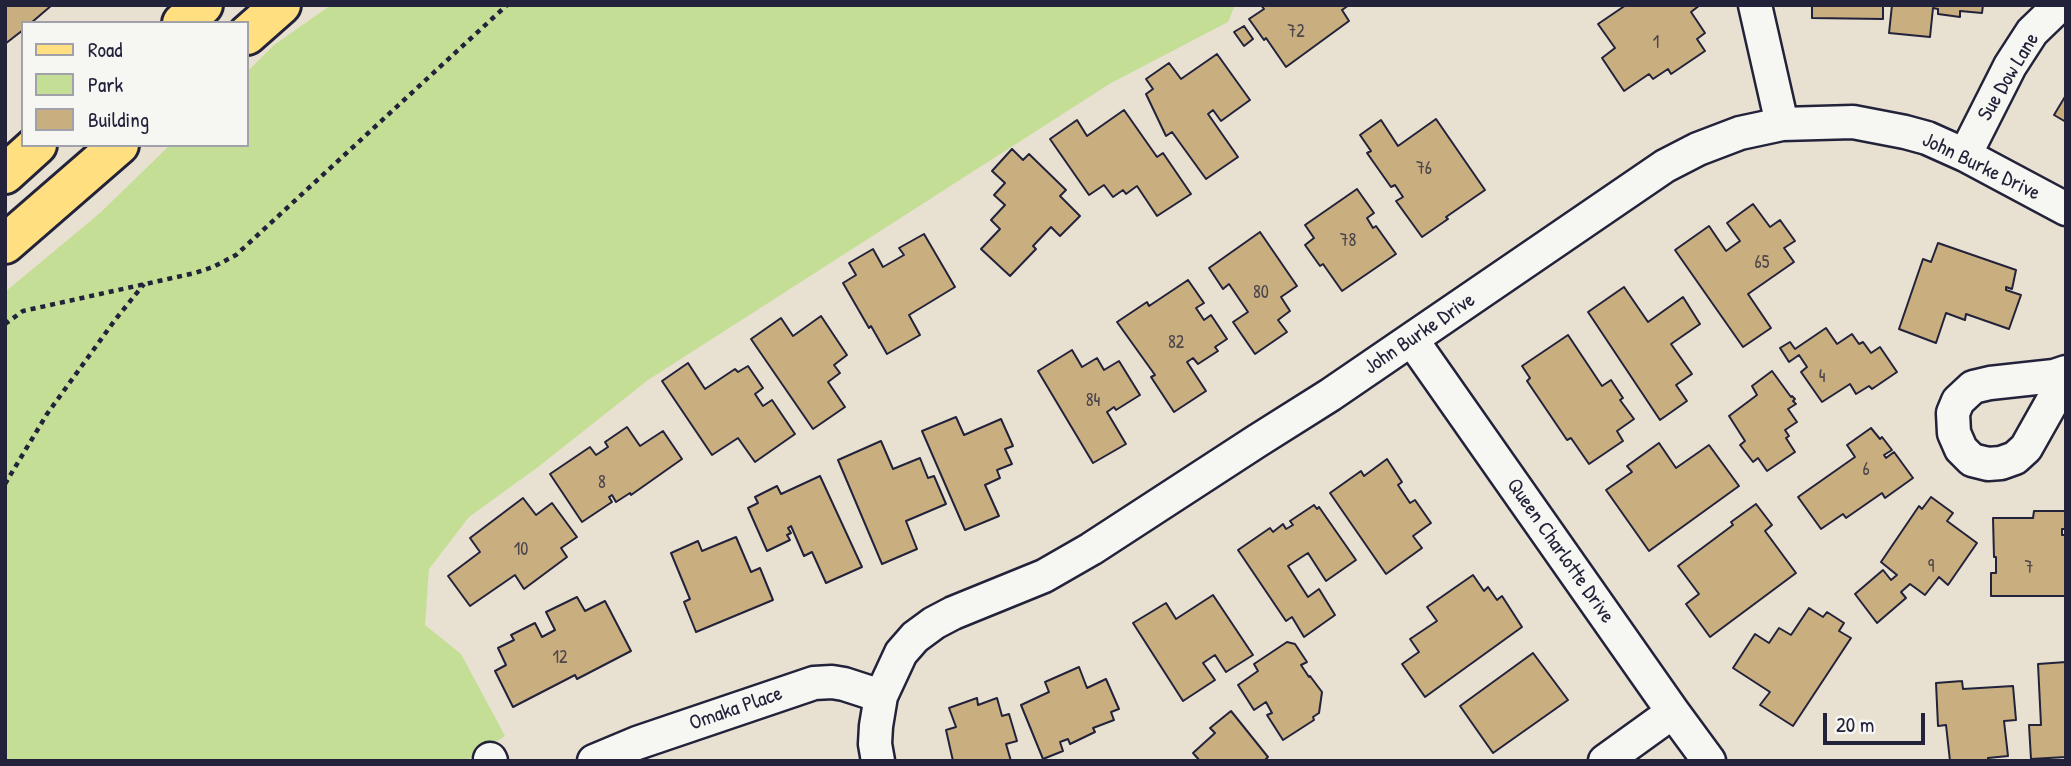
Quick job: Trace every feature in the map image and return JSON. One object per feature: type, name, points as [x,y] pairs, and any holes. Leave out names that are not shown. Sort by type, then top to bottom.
[{"type":"main road","points":[[184,21],[203,5]]},
{"type":"main road","points":[[248,34],[281,5]]},
{"type":"main road","points":[[5,174],[35,147]]},
{"type":"main road","points":[[5,244],[117,147]]},
{"type":"street","points":[[1755,5],[1782,124]]},
{"type":"street","name":"Sue Dow Lane","points":[[1965,155],[2010,66],[2032,32],[2060,5]]},
{"type":"street","name":"John Burke Drive","points":[[878,761],[875,744],[881,696],[901,653],[915,637],[934,623],[1023,586],[1071,561],[1330,396],[1665,166],[1698,149],[1729,137],[1782,124],[1853,122],[1927,138],[1965,155],[2066,209]]},
{"type":"street","name":"Queen Charlotte Drive","points":[[1412,340],[1710,761]]},
{"type":"street","name":"Omaka Place","points":[[594,761],[637,743],[814,683],[844,684],[881,696]]},
{"type":"street","points":[[1605,761],[1673,712]]},
{"type":"path","points":[[5,324],[23,311],[204,270],[236,255],[507,5]]},
{"type":"path","points":[[5,484],[47,414],[144,284]]},
{"type":"green space","points":[[331,5],[1235,5],[1228,22],[1111,83],[648,380],[538,467],[469,517],[429,569],[425,625],[461,654],[505,736],[465,761],[5,761],[5,292],[100,213],[168,147],[248,147],[248,71],[274,45]]},
{"type":"building","points":[[5,5],[52,5],[33,21],[21,21],[21,32],[5,44]]},
{"type":"building","points":[[1261,5],[1349,5],[1342,10],[1349,21],[1286,67],[1249,19],[1264,9]]},
{"type":"building","points":[[1626,5],[1700,5],[1691,12],[1705,33],[1697,39],[1705,51],[1671,74],[1668,69],[1653,79],[1649,74],[1624,91],[1602,58],[1615,48],[1598,24]]},
{"type":"building","points":[[1812,5],[1883,5],[1883,19],[1812,18]]},
{"type":"building","points":[[1892,5],[1983,5],[1982,13],[1960,11],[1960,17],[1938,14],[1938,9],[1933,8],[1930,37],[1889,33]]},
{"type":"building","points":[[1244,26],[1253,39],[1244,46],[1234,32]]},
{"type":"building","points":[[1217,54],[1250,100],[1221,121],[1213,110],[1208,114],[1238,157],[1206,179],[1172,132],[1166,136],[1146,94],[1153,89],[1146,79],[1169,63],[1181,79]]},
{"type":"building","points":[[2066,95],[2066,122],[2054,115]]},
{"type":"building","points":[[1124,110],[1157,157],[1163,153],[1191,194],[1157,216],[1137,186],[1126,194],[1123,190],[1113,197],[1104,185],[1089,195],[1050,139],[1077,120],[1087,136]]},
{"type":"building","points":[[1436,119],[1485,190],[1422,237],[1396,201],[1403,197],[1395,185],[1391,187],[1367,153],[1371,151],[1360,135],[1381,120],[1398,146]]},
{"type":"building","points":[[1012,149],[1023,160],[1029,154],[1066,190],[1060,196],[1080,216],[1060,236],[1051,227],[1033,246],[1036,249],[1010,276],[981,249],[1000,229],[991,220],[1005,205],[994,195],[1005,183],[992,171]]},
{"type":"building","points":[[1357,189],[1374,213],[1367,218],[1373,228],[1376,226],[1396,254],[1342,291],[1323,264],[1320,266],[1305,245],[1314,238],[1305,225]]},
{"type":"building","points":[[1753,204],[1770,227],[1780,220],[1795,241],[1784,248],[1794,262],[1748,294],[1771,328],[1743,347],[1675,250],[1709,226],[1726,251],[1740,241],[1727,223]]},
{"type":"building","points":[[1260,232],[1297,286],[1281,297],[1290,311],[1278,320],[1287,332],[1255,354],[1233,322],[1248,312],[1229,284],[1223,289],[1209,268]]},
{"type":"building","points":[[924,234],[955,287],[909,315],[920,335],[887,354],[843,283],[856,275],[849,263],[873,249],[883,267],[904,255],[899,248]]},
{"type":"building","points":[[1938,243],[2016,270],[2012,289],[2006,287],[2006,290],[2021,295],[2009,329],[1966,314],[1965,320],[1946,313],[1936,343],[1899,329],[1923,259],[1931,262]]},
{"type":"building","points":[[1188,280],[1204,303],[1196,308],[1204,320],[1211,315],[1227,339],[1215,347],[1218,351],[1198,364],[1193,358],[1187,362],[1206,391],[1174,412],[1151,377],[1155,375],[1117,322],[1147,302],[1149,306]]},
{"type":"building","points":[[1624,287],[1648,322],[1683,297],[1700,324],[1671,344],[1692,374],[1676,385],[1687,401],[1660,420],[1588,312]]},
{"type":"building","points":[[821,316],[847,355],[834,365],[840,373],[828,382],[845,407],[813,429],[751,339],[781,318],[793,336]]},
{"type":"building","points":[[1826,328],[1837,344],[1852,334],[1859,344],[1863,342],[1871,353],[1880,347],[1897,372],[1872,389],[1869,386],[1856,394],[1850,384],[1822,402],[1801,372],[1807,367],[1799,355],[1789,362],[1780,348],[1790,342],[1795,349]]},
{"type":"building","points":[[1568,335],[1602,386],[1611,380],[1623,398],[1620,400],[1634,419],[1617,431],[1623,441],[1589,464],[1571,438],[1567,440],[1527,381],[1530,378],[1522,366]]},
{"type":"building","points":[[1072,350],[1082,367],[1097,358],[1104,370],[1119,361],[1140,395],[1116,410],[1114,407],[1107,412],[1126,444],[1093,463],[1038,371]]},
{"type":"building","points":[[688,363],[705,389],[735,369],[738,372],[748,366],[763,388],[755,394],[763,406],[772,400],[795,434],[755,462],[738,438],[712,455],[662,381]]},
{"type":"building","points":[[1772,371],[1795,399],[1793,401],[1796,404],[1788,409],[1797,422],[1785,430],[1789,436],[1786,438],[1795,452],[1767,471],[1758,458],[1753,462],[1740,445],[1745,441],[1729,416],[1757,395],[1752,386]]},
{"type":"building","points":[[956,417],[964,435],[1001,419],[1013,446],[1005,449],[1012,464],[997,470],[1000,478],[985,485],[999,516],[965,530],[922,431]]},
{"type":"building","points":[[627,427],[640,446],[663,431],[682,459],[631,495],[630,493],[616,502],[612,495],[609,497],[612,502],[582,522],[550,474],[590,447],[596,455],[608,447],[605,442]]},
{"type":"building","points":[[1871,428],[1892,450],[1884,455],[1886,458],[1894,452],[1913,478],[1885,498],[1882,493],[1846,518],[1843,514],[1821,529],[1798,497],[1855,457],[1847,445]]},
{"type":"building","points":[[881,441],[893,469],[920,458],[928,478],[934,476],[946,504],[906,521],[917,549],[882,564],[838,460]]},
{"type":"building","points":[[1659,443],[1676,468],[1709,445],[1739,486],[1649,551],[1606,490],[1632,472],[1627,466]]},
{"type":"building","points":[[1387,459],[1402,482],[1398,485],[1410,503],[1415,500],[1431,523],[1413,536],[1422,548],[1386,574],[1330,493],[1361,471],[1364,476]]},
{"type":"building","points":[[820,476],[862,567],[826,583],[812,552],[804,556],[791,526],[788,528],[791,533],[787,535],[790,540],[767,551],[748,508],[758,503],[755,497],[777,486],[781,494]]},
{"type":"building","points":[[1931,497],[1953,513],[1947,521],[1977,543],[1948,585],[1939,577],[1925,595],[1910,584],[1901,592],[1906,598],[1877,623],[1855,594],[1883,570],[1891,580],[1897,575],[1881,562],[1919,506],[1922,509]]},
{"type":"building","points":[[523,498],[536,515],[552,503],[577,537],[561,548],[567,557],[524,589],[515,575],[470,606],[448,576],[480,552],[470,538]]},
{"type":"building","points":[[1756,504],[1772,525],[1765,531],[1796,573],[1710,637],[1686,604],[1699,594],[1678,566],[1733,525],[1731,522]]},
{"type":"building","points":[[1314,505],[1317,509],[1319,507],[1356,560],[1326,581],[1308,553],[1288,566],[1308,597],[1319,589],[1335,615],[1304,637],[1292,617],[1286,621],[1238,550],[1270,528],[1273,532],[1283,524],[1286,529],[1293,525],[1290,521]]},
{"type":"building","points":[[2034,511],[2066,511],[2066,529],[2062,529],[2062,535],[2066,535],[2066,596],[1991,596],[1991,573],[1996,573],[1993,518],[2033,518]]},
{"type":"building","points":[[736,537],[751,572],[760,568],[773,600],[696,632],[684,602],[690,599],[671,553],[698,541],[702,551]]},
{"type":"building","points":[[1473,575],[1484,591],[1488,587],[1497,600],[1502,596],[1522,627],[1425,697],[1402,664],[1419,652],[1410,639],[1437,621],[1427,607]]},
{"type":"building","points":[[1213,595],[1253,655],[1226,672],[1215,655],[1203,663],[1215,680],[1183,701],[1133,623],[1166,603],[1176,619]]},
{"type":"building","points":[[577,597],[585,611],[605,601],[631,651],[577,679],[575,675],[513,707],[495,671],[506,665],[498,648],[514,640],[511,635],[535,623],[542,637],[555,630],[546,612]]},
{"type":"building","points":[[1809,608],[1823,617],[1827,612],[1844,623],[1839,631],[1851,638],[1793,726],[1760,705],[1770,692],[1733,668],[1755,634],[1769,643],[1779,628],[1791,635]]},
{"type":"building","points":[[1287,642],[1295,644],[1307,662],[1301,665],[1322,692],[1319,713],[1313,717],[1314,720],[1283,740],[1267,715],[1272,713],[1266,702],[1254,710],[1238,685],[1258,671],[1254,664]]},
{"type":"building","points":[[1533,653],[1568,700],[1493,753],[1460,706]]},
{"type":"building","points":[[2066,662],[2066,757],[2031,759],[2029,725],[2041,725],[2038,664]]},
{"type":"building","points":[[1079,667],[1087,688],[1106,679],[1119,709],[1111,712],[1114,720],[1093,728],[1095,732],[1070,744],[1068,739],[1060,742],[1063,751],[1043,759],[1021,705],[1049,692],[1045,682]]},
{"type":"building","points":[[1962,681],[1963,689],[2013,686],[2016,720],[2004,721],[2008,756],[1988,758],[1988,761],[1950,761],[1946,725],[1938,726],[1936,683]]},
{"type":"building","points":[[977,698],[978,705],[997,698],[1002,716],[1009,714],[1017,741],[1006,744],[1011,761],[953,761],[946,730],[956,727],[949,708]]},
{"type":"building","points":[[1231,711],[1268,757],[1264,761],[1200,761],[1193,753],[1215,733],[1210,728]]}]
